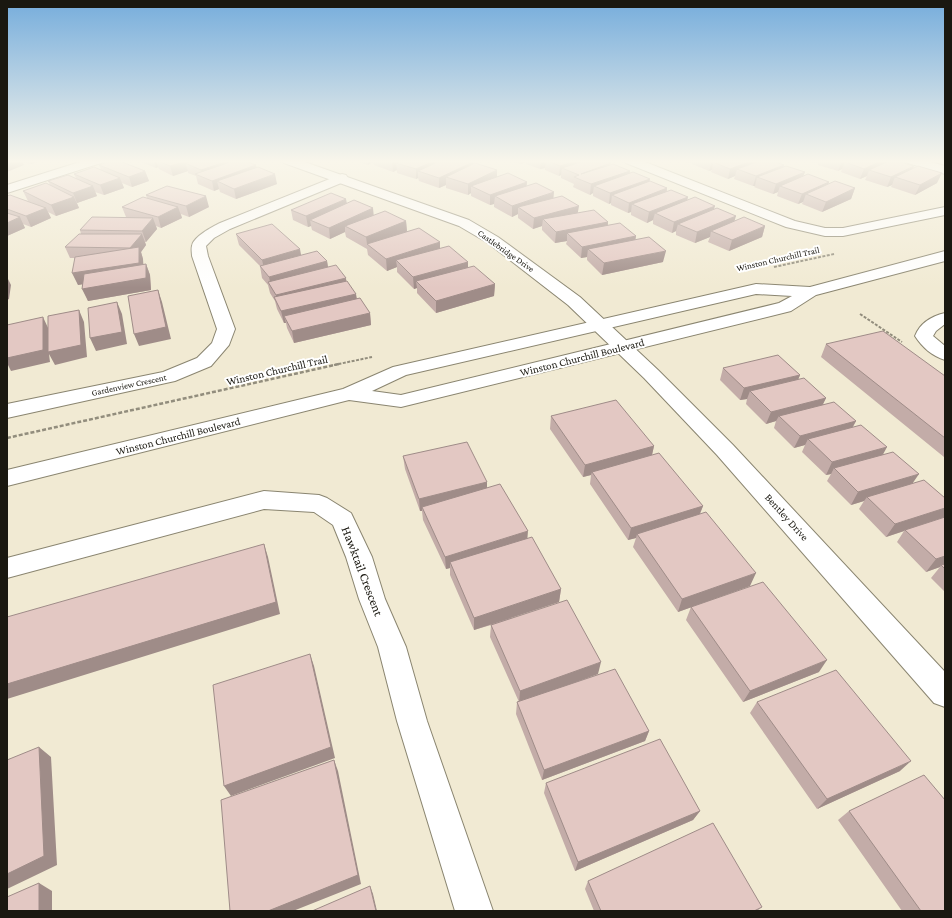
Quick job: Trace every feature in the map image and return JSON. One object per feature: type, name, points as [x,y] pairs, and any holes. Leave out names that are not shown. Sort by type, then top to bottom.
[{"type":"street","name":"Gardenview Crescent","points":[[7,411],[168,377],[204,362],[220,345],[226,329],[200,256],[199,245],[209,235],[225,226],[281,203]]},
{"type":"street","name":"Castlebridge Drive","points":[[409,203],[464,223],[493,240],[574,301],[623,347]]},
{"type":"street","points":[[738,203],[791,224],[825,232],[843,232],[945,211]]},
{"type":"street","name":"Winston Churchill Boulevard","points":[[349,394],[401,401],[785,307],[810,292],[945,256]]},
{"type":"street","name":"Winston Churchill Boulevard","points":[[7,478],[349,394],[400,371],[756,289],[810,292]]},
{"type":"street","points":[[942,353],[924,336],[925,332],[932,325],[945,318]]},
{"type":"street","name":"Bentley Drive","points":[[623,347],[725,450],[945,693]]},
{"type":"street","name":"Hawktail Crescent","points":[[7,568],[264,500],[318,504],[343,519],[359,557],[372,599],[392,647],[412,721],[474,911]]},
{"type":"path","name":"Winston Churchill Trail","points":[[772,267],[840,252]]},
{"type":"path","points":[[860,314],[899,341],[942,353]]},
{"type":"path","name":"Winston Churchill Trail","points":[[7,438],[378,355]]},
{"type":"building","points":[[7,203],[32,203],[46,208],[26,216],[7,209]]},
{"type":"building","points":[[47,203],[57,203],[51,205]]},
{"type":"building","points":[[131,203],[163,203],[178,207],[158,217],[122,207]]},
{"type":"building","points":[[175,203],[192,203],[186,206]]},
{"type":"building","points":[[308,203],[337,203],[306,216],[291,210]]},
{"type":"building","points":[[348,203],[361,203],[373,208],[329,228],[310,220]]},
{"type":"building","points":[[507,203],[521,203],[512,206]]},
{"type":"building","points":[[535,203],[574,203],[579,206],[534,218],[518,207]]},
{"type":"building","points":[[635,203],[673,203],[649,212],[632,204]]},
{"type":"building","points":[[680,203],[708,203],[715,206],[674,222],[655,213]]},
{"type":"building","points":[[717,208],[736,216],[697,232],[678,224]]},
{"type":"building","points":[[594,210],[608,222],[556,232],[543,219]]},
{"type":"building","points":[[385,211],[406,221],[366,237],[345,226]]},
{"type":"building","points":[[7,213],[20,217],[7,223]]},
{"type":"building","points":[[92,217],[153,218],[142,231],[80,230]]},
{"type":"building","points":[[744,217],[765,226],[732,240],[711,231]]},
{"type":"building","points":[[620,223],[636,236],[582,247],[567,233]]},
{"type":"building","points":[[272,224],[300,249],[262,260],[236,234]]},
{"type":"building","points":[[419,228],[440,242],[386,259],[367,244]]},
{"type":"building","points":[[79,234],[142,234],[130,248],[65,247]]},
{"type":"building","points":[[649,237],[666,251],[604,263],[588,249]]},
{"type":"building","points":[[449,246],[468,262],[413,277],[396,260]]},
{"type":"building","points":[[139,247],[139,263],[72,273],[75,257]]},
{"type":"building","points":[[317,251],[327,261],[269,277],[260,266]]},
{"type":"building","points":[[146,264],[146,278],[82,289],[84,274]]},
{"type":"building","points":[[336,265],[346,278],[276,295],[268,282]]},
{"type":"building","points":[[474,266],[495,284],[436,301],[416,281]]},
{"type":"building","points":[[347,281],[356,294],[281,311],[274,297]]},
{"type":"building","points":[[158,290],[166,327],[134,334],[128,296]]},
{"type":"building","points":[[360,298],[370,313],[292,331],[284,316]]},
{"type":"building","points":[[117,302],[122,332],[90,338],[88,308]]},
{"type":"building","points":[[79,310],[81,345],[48,352],[48,316]]},
{"type":"building","points":[[43,317],[43,350],[7,358],[7,325]]},
{"type":"building","points":[[883,331],[945,376],[945,438],[826,344]]},
{"type":"building","points":[[778,355],[800,375],[744,388],[723,368]]},
{"type":"building","points":[[804,378],[826,398],[771,412],[750,391]]},
{"type":"building","points":[[616,400],[654,446],[585,465],[551,416]]},
{"type":"building","points":[[834,402],[856,421],[800,436],[779,416]]},
{"type":"building","points":[[861,425],[887,447],[832,462],[808,439]]},
{"type":"building","points":[[467,442],[487,482],[419,499],[403,456]]},
{"type":"building","points":[[893,452],[919,474],[858,492],[834,468]]},
{"type":"building","points":[[659,453],[703,506],[631,528],[592,472]]},
{"type":"building","points":[[924,480],[945,498],[945,508],[895,524],[867,497]]},
{"type":"building","points":[[500,484],[528,531],[445,557],[422,507]]},
{"type":"building","points":[[706,512],[756,573],[682,599],[637,534]]},
{"type":"building","points":[[945,517],[945,556],[936,559],[905,530]]},
{"type":"building","points":[[532,537],[561,589],[474,618],[450,562]]},
{"type":"building","points":[[264,544],[276,602],[7,684],[7,617]]},
{"type":"building","points":[[763,582],[827,660],[750,691],[691,607]]},
{"type":"building","points":[[567,600],[601,662],[520,691],[491,625]]},
{"type":"building","points":[[310,654],[331,747],[224,786],[213,685]]},
{"type":"building","points":[[615,669],[649,731],[544,770],[517,702]]},
{"type":"building","points":[[836,670],[911,761],[827,799],[757,702]]},
{"type":"building","points":[[660,739],[700,811],[578,862],[546,783]]},
{"type":"building","points":[[39,747],[44,856],[7,874],[7,760]]},
{"type":"building","points":[[334,760],[358,875],[268,911],[230,911],[221,800]]},
{"type":"building","points":[[924,775],[945,800],[945,911],[921,911],[849,811]]},
{"type":"building","points":[[713,823],[762,907],[754,911],[601,911],[588,881]]},
{"type":"building","points":[[39,883],[39,911],[7,911],[7,897]]},
{"type":"building","points":[[370,886],[376,911],[312,911]]}]
